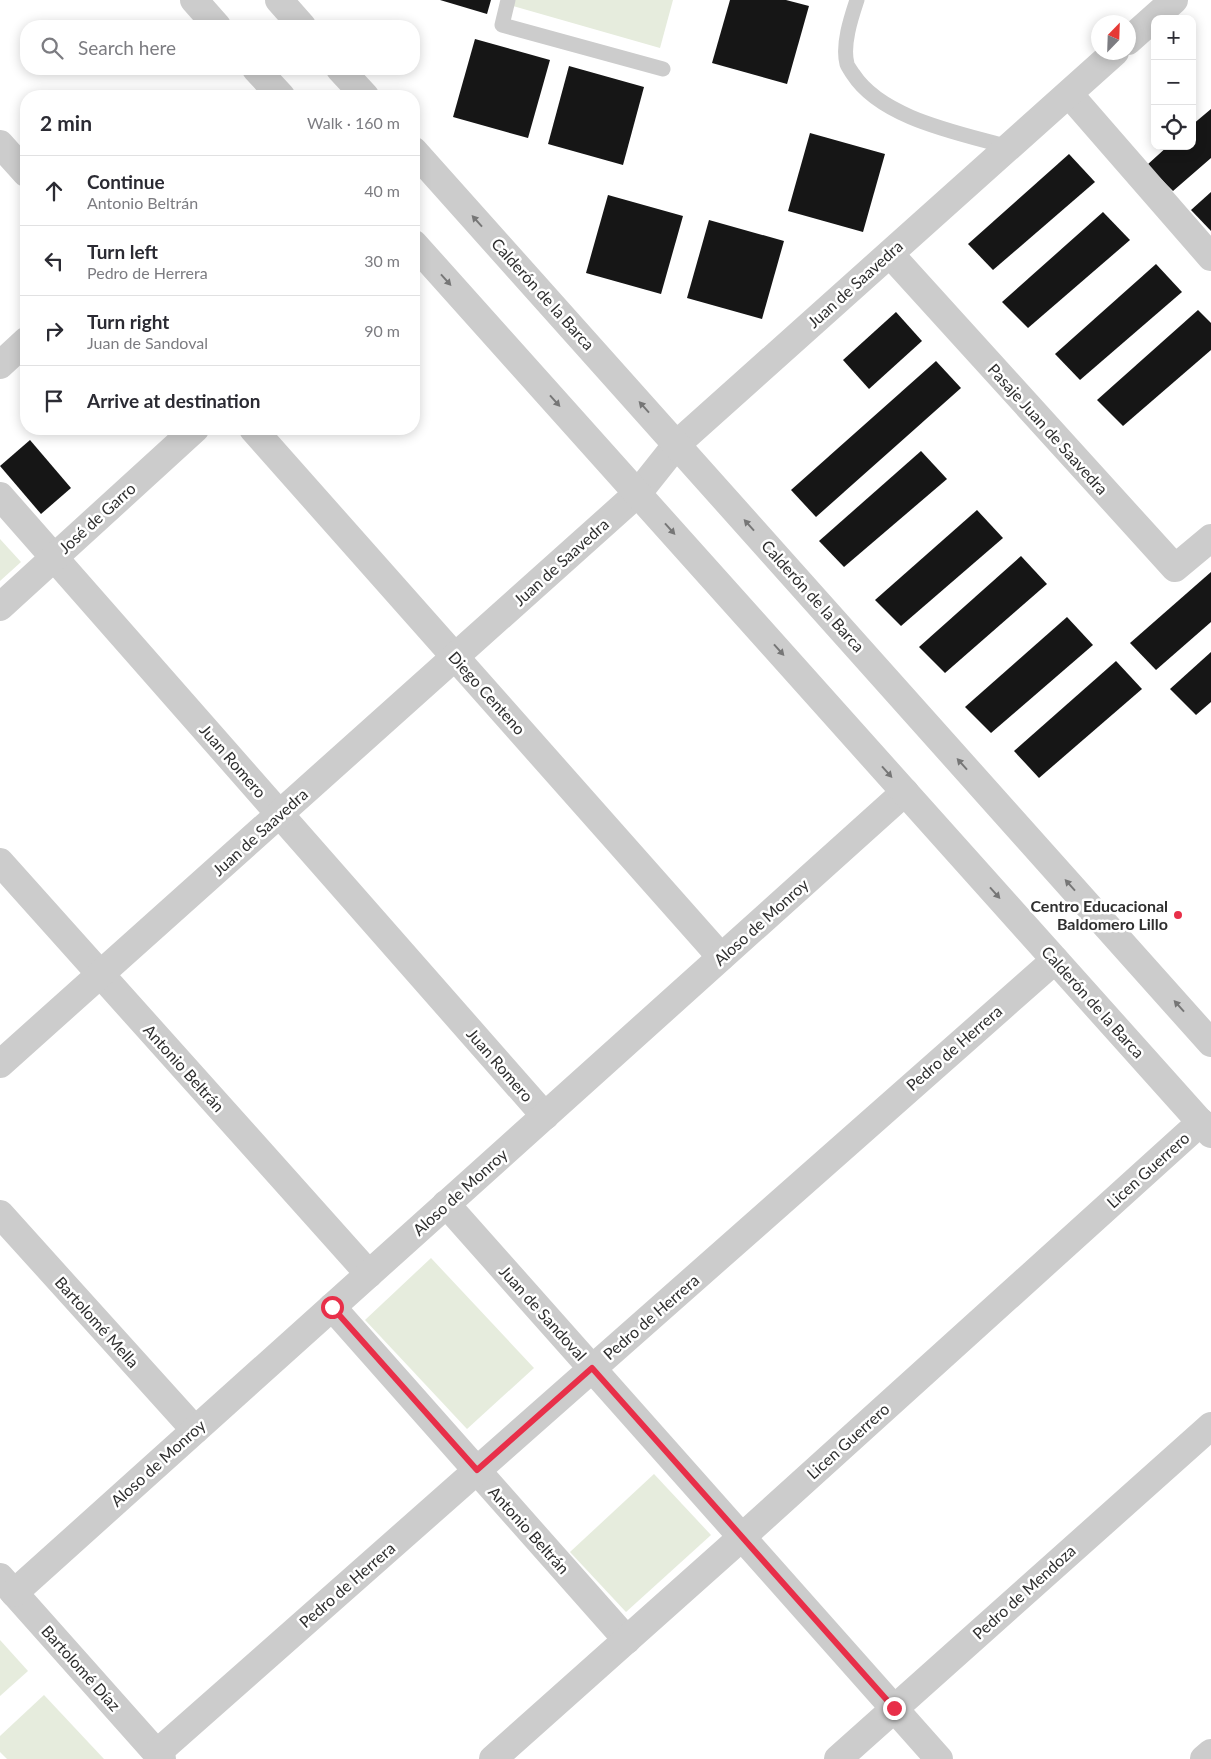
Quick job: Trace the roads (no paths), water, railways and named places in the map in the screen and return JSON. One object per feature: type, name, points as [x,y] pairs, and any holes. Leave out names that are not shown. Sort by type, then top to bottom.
[{"type":"street","points":[[194,0],[212,20]]},
{"type":"street","points":[[279,0],[297,20]]},
{"type":"street","points":[[1136,33],[1174,0]]},
{"type":"street","name":"Juan de Saavedra","points":[[0,1064],[638,493],[677,444],[1106,60]]},
{"type":"street","points":[[262,75],[275,90]]},
{"type":"street","points":[[346,75],[359,90]]},
{"type":"street","points":[[1069,94],[1211,257]]},
{"type":"street","points":[[0,144],[20,166]]},
{"type":"street","name":"Calderón de la Barca","points":[[420,157],[1211,1043]]},
{"type":"street","name":"Calderón de la Barca","points":[[420,251],[1206,1128]]},
{"type":"street","name":"Pasaje Juan de Saavedra","points":[[890,254],[1175,568],[1211,538]]},
{"type":"street","points":[[0,365],[20,347]]},
{"type":"street","name":"José de Garro","points":[[0,607],[188,435]]},
{"type":"street","name":"Diego Centeno","points":[[258,435],[721,957]]},
{"type":"street","name":"Juan Romero","points":[[0,496],[545,1116]]},
{"type":"street","name":"Aloso de Monroy","points":[[7,1585],[195,1430],[906,792]]},
{"type":"street","name":"Antonio Beltrán","points":[[0,862],[369,1274]]},
{"type":"street","name":"Pedro de Herrera","points":[[160,1756],[477,1470],[1055,960]]},
{"type":"street","name":"Licen Guerrero","points":[[493,1759],[1206,1128]]},
{"type":"street","name":"Juan de Sandoval","points":[[446,1204],[939,1759]]},
{"type":"street","name":"Bartolomé Mella","points":[[0,1214],[195,1430]]},
{"type":"street","name":"Antonio Beltrán","points":[[332,1307],[627,1640]]},
{"type":"street","name":"Pedro de Mendoza","points":[[838,1759],[1211,1426]]},
{"type":"street","name":"Bartolomé Díaz","points":[[7,1585],[160,1756]]},
{"type":"street","points":[[1204,1759],[1211,1753]]},
{"type":"lane","points":[[508,0],[502,25],[663,69]]},
{"type":"lane","points":[[857,0],[846,35],[847,64],[859,83],[886,106],[909,116],[1009,147]]},
{"type":"place","name":"Centro Educacional Baldomero Lillo","points":[[1178,915]]}]
